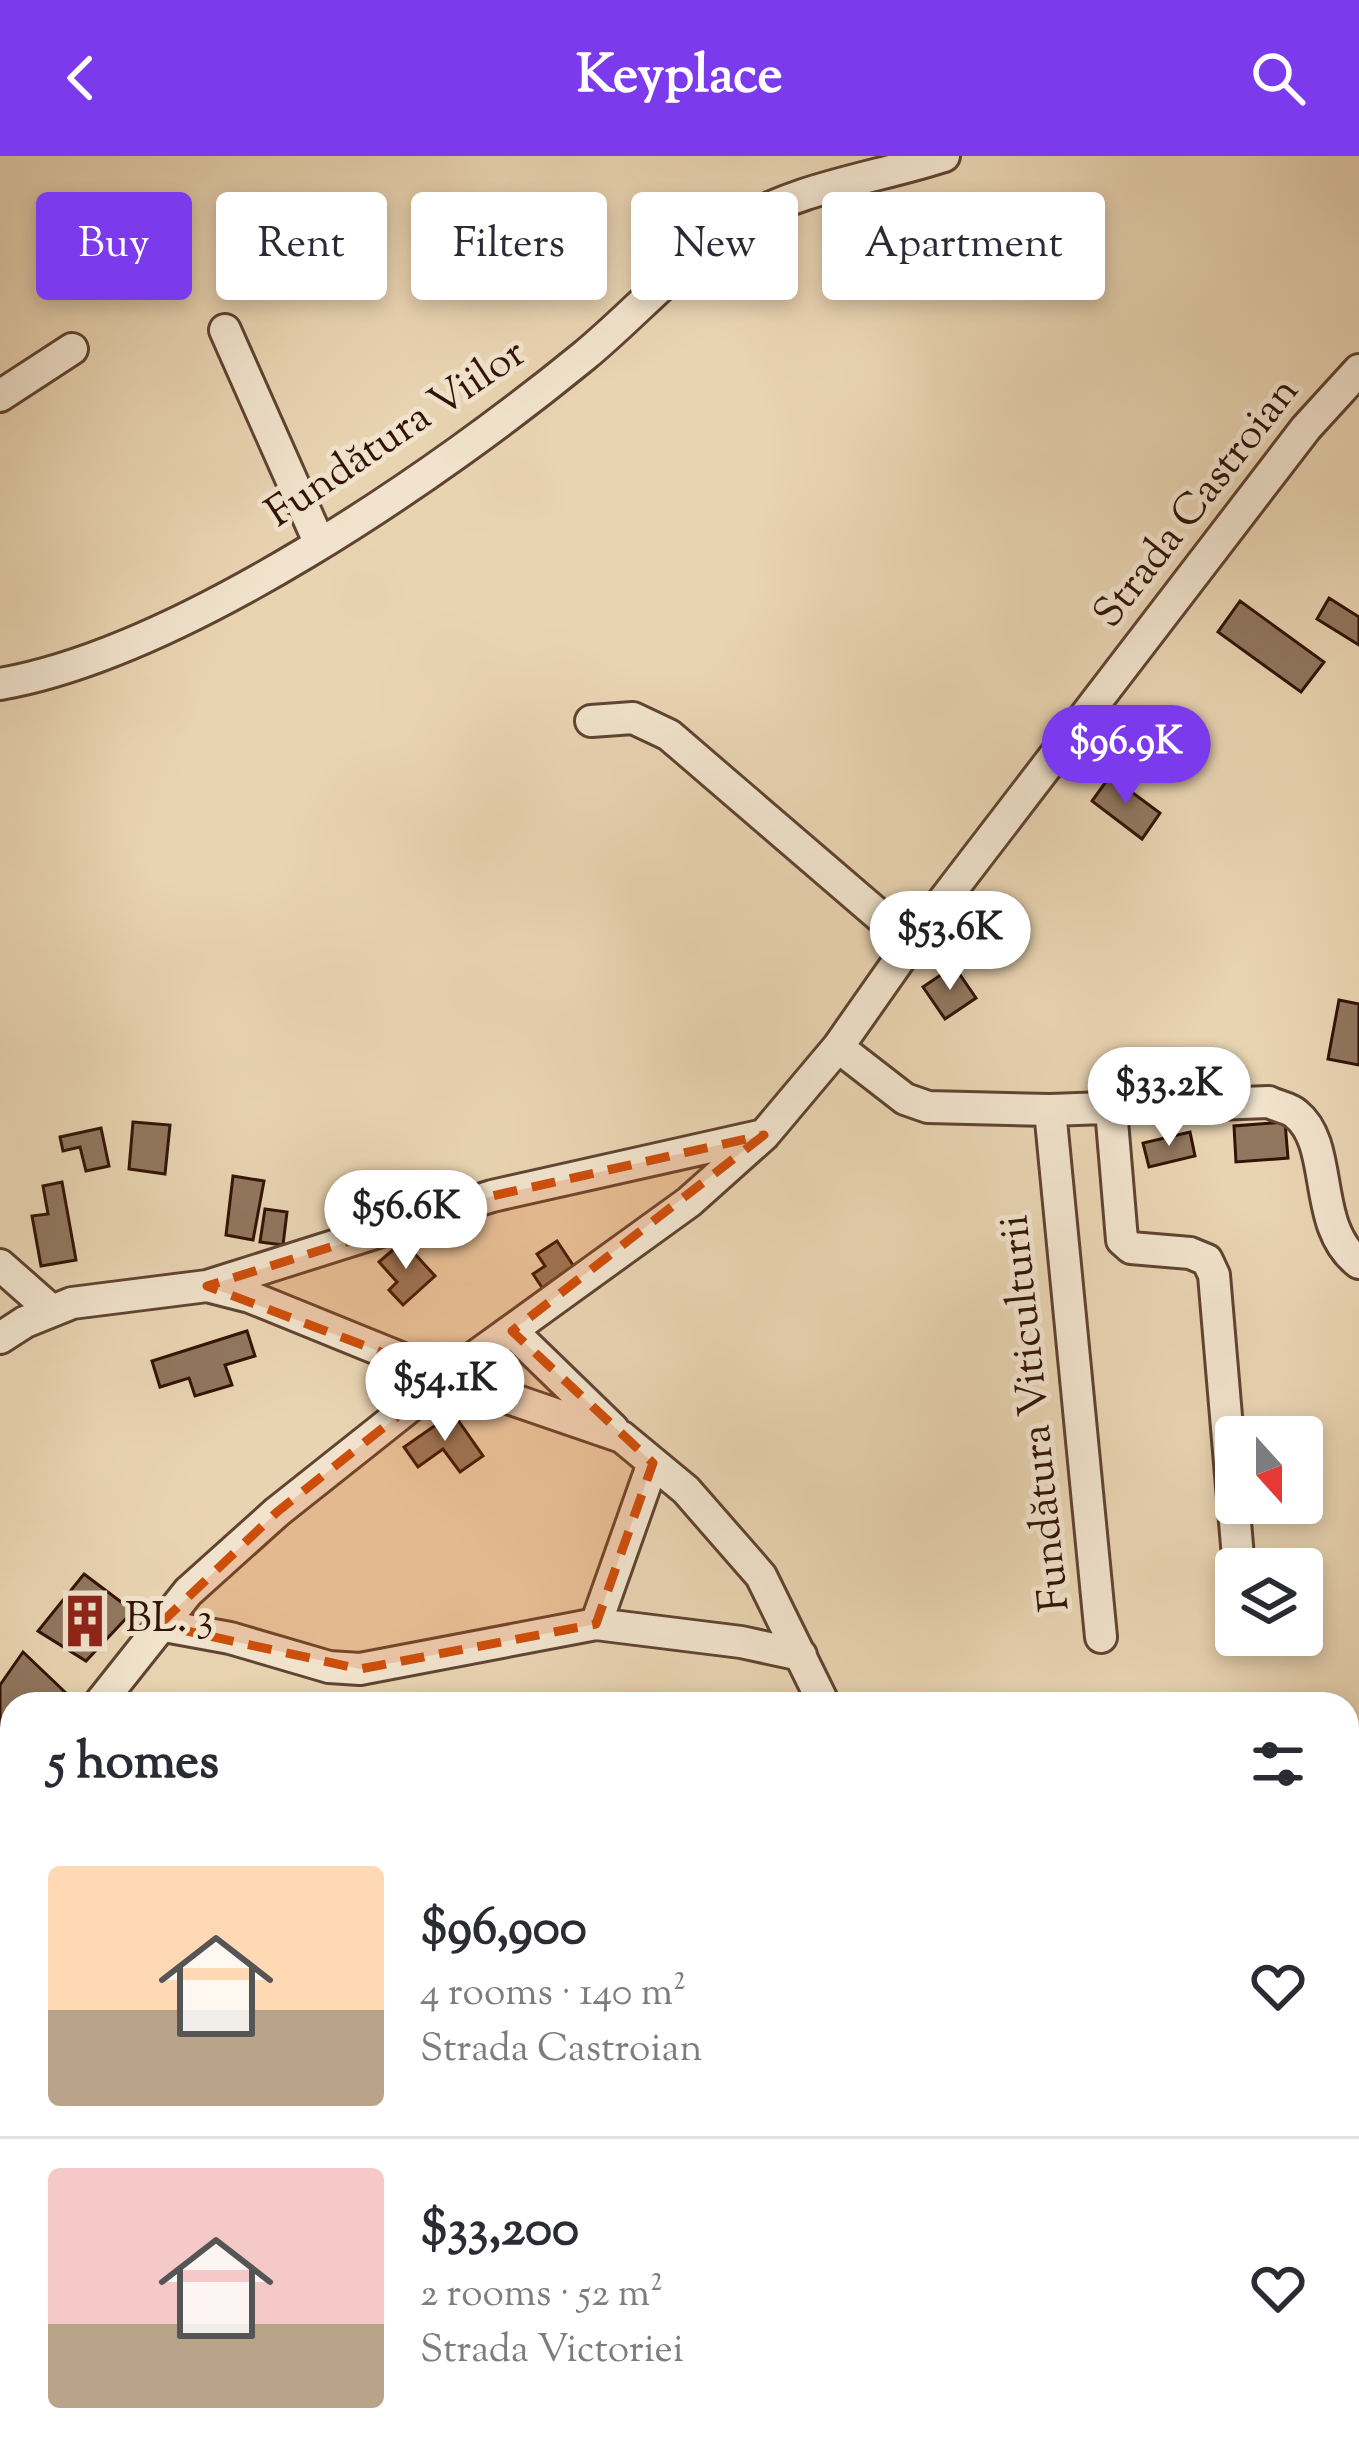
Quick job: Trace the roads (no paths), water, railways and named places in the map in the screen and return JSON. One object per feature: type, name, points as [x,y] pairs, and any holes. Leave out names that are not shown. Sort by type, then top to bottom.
[{"type":"street","name":"Fundătura Viilor","points":[[0,684],[80,664],[147,634],[319,542],[505,417],[736,226],[784,202],[944,156]]},
{"type":"street","points":[[225,330],[319,542]]},
{"type":"street","points":[[0,396],[73,349]]},
{"type":"street","name":"Strada Castroian","points":[[108,1692],[159,1624],[277,1512],[447,1377],[656,1227],[764,1135],[838,1047],[911,943],[1306,428],[1359,370]]},
{"type":"street","points":[[591,721],[633,718],[669,734],[911,943]]},
{"type":"street","points":[[838,1047],[905,1099],[928,1107],[1050,1110],[1269,1102],[1296,1114],[1311,1136],[1328,1216],[1359,1263]]},
{"type":"street","points":[[1111,1108],[1123,1240],[1131,1249],[1190,1253],[1207,1260],[1214,1275],[1236,1548]]},
{"type":"street","name":"Fundătura Viticulturii","points":[[1050,1110],[1101,1637]]},
{"type":"street","points":[[0,1338],[51,1310],[102,1296],[207,1286],[492,1196],[764,1135]]},
{"type":"street","points":[[0,1265],[51,1310]]},
{"type":"street","points":[[207,1286],[250,1297],[447,1377],[622,1437]]},
{"type":"street","points":[[512,1330],[622,1437],[686,1490],[761,1576],[818,1692]]},
{"type":"street","points":[[596,1624],[653,1463]]},
{"type":"street","points":[[159,1624],[230,1638],[328,1667],[360,1669],[596,1624],[741,1642],[801,1655]]},
{"type":"place","name":"BL. 3","points":[[85,1621]]}]
